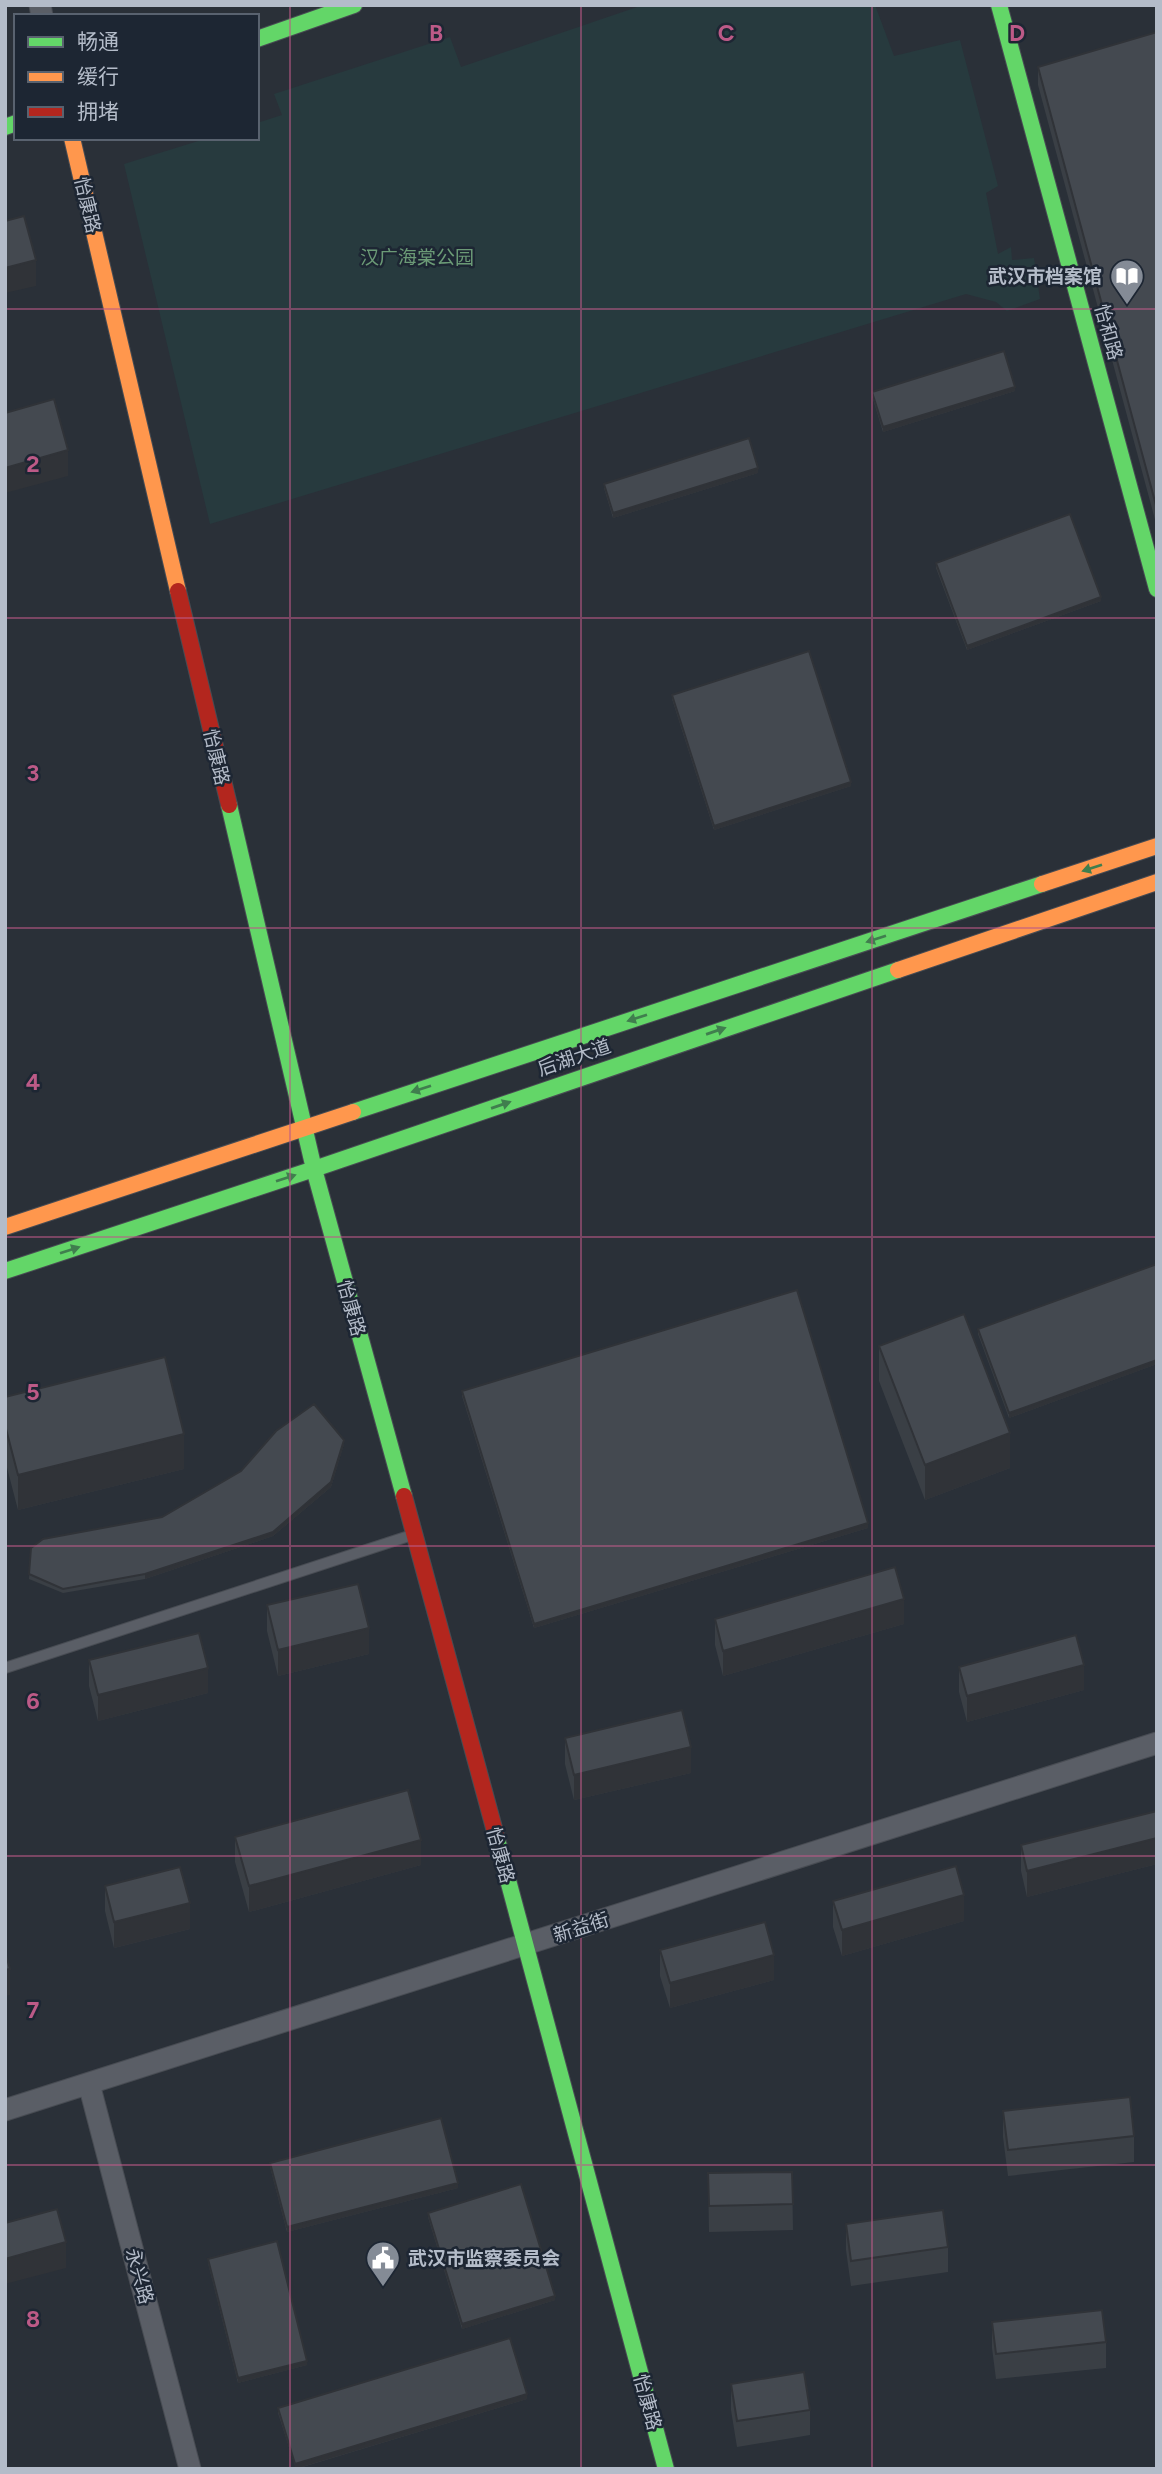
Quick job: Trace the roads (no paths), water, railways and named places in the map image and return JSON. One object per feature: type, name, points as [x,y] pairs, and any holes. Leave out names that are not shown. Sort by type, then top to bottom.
[{"type":"street","points":[[259,38],[354,5]]},
{"type":"street","name":"怡和路","points":[[999,5],[1157,589]]},
{"type":"street","points":[[1019,76],[1044,69]]},
{"type":"street","name":"怡康路","points":[[72,140],[314,1169],[666,2469]]},
{"type":"street","name":"后湖大道","points":[[5,1227],[1157,846]]},
{"type":"street","name":"后湖大道","points":[[5,1271],[314,1169],[1157,882]]},
{"type":"street","name":"新益街","points":[[5,2110],[1157,1743]]},
{"type":"street","name":"永兴路","points":[[89,2084],[190,2469]]},
{"type":"lane","points":[[5,1668],[415,1534]]},
{"type":"place","name":"武汉市档案馆","points":[[1127,306]]},
{"type":"place","name":"武汉市监察委员会","points":[[383,2288]]},
{"type":"park label","name":"汉广海棠公园","points":[[417,257]]}]
